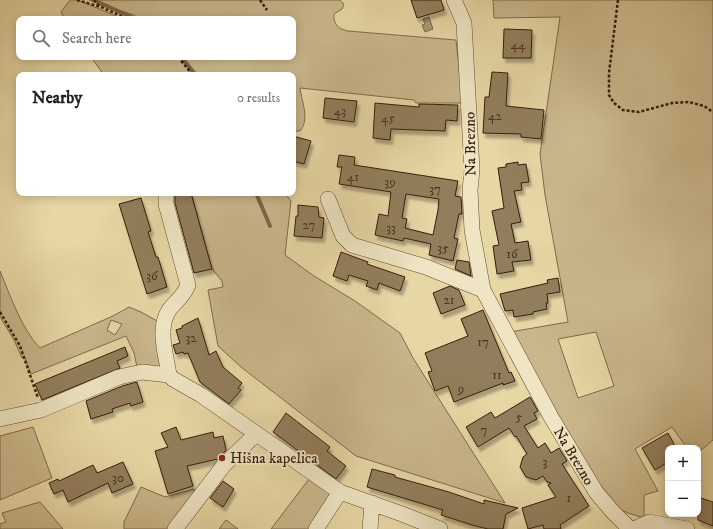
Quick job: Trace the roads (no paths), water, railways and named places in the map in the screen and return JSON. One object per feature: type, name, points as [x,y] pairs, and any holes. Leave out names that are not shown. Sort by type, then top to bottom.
[{"type":"street","name":"Na Brezno","points":[[454,0],[464,23],[472,170],[470,190],[472,230],[483,290],[550,417],[596,492],[630,529]]},
{"type":"street","points":[[166,196],[166,204],[188,285],[186,293],[170,309],[163,325],[169,375],[173,379],[201,395],[340,492],[440,529]]},
{"type":"street","points":[[328,199],[343,236],[352,245],[426,267],[483,290]]},
{"type":"street","points":[[0,419],[42,410],[119,377],[142,372],[169,375]]},
{"type":"street","points":[[175,529],[224,465],[256,434]]},
{"type":"street","points":[[316,529],[340,492]]},
{"type":"street","points":[[370,529],[372,503]]},
{"type":"street","points":[[634,529],[649,522],[687,529]]},
{"type":"waterway","points":[[93,0],[129,16]]},
{"type":"waterway","points":[[184,60],[194,72]]},
{"type":"waterway","points":[[257,196],[270,226]]},
{"type":"place","name":"Hišna kapelica","points":[[222,458]]}]
